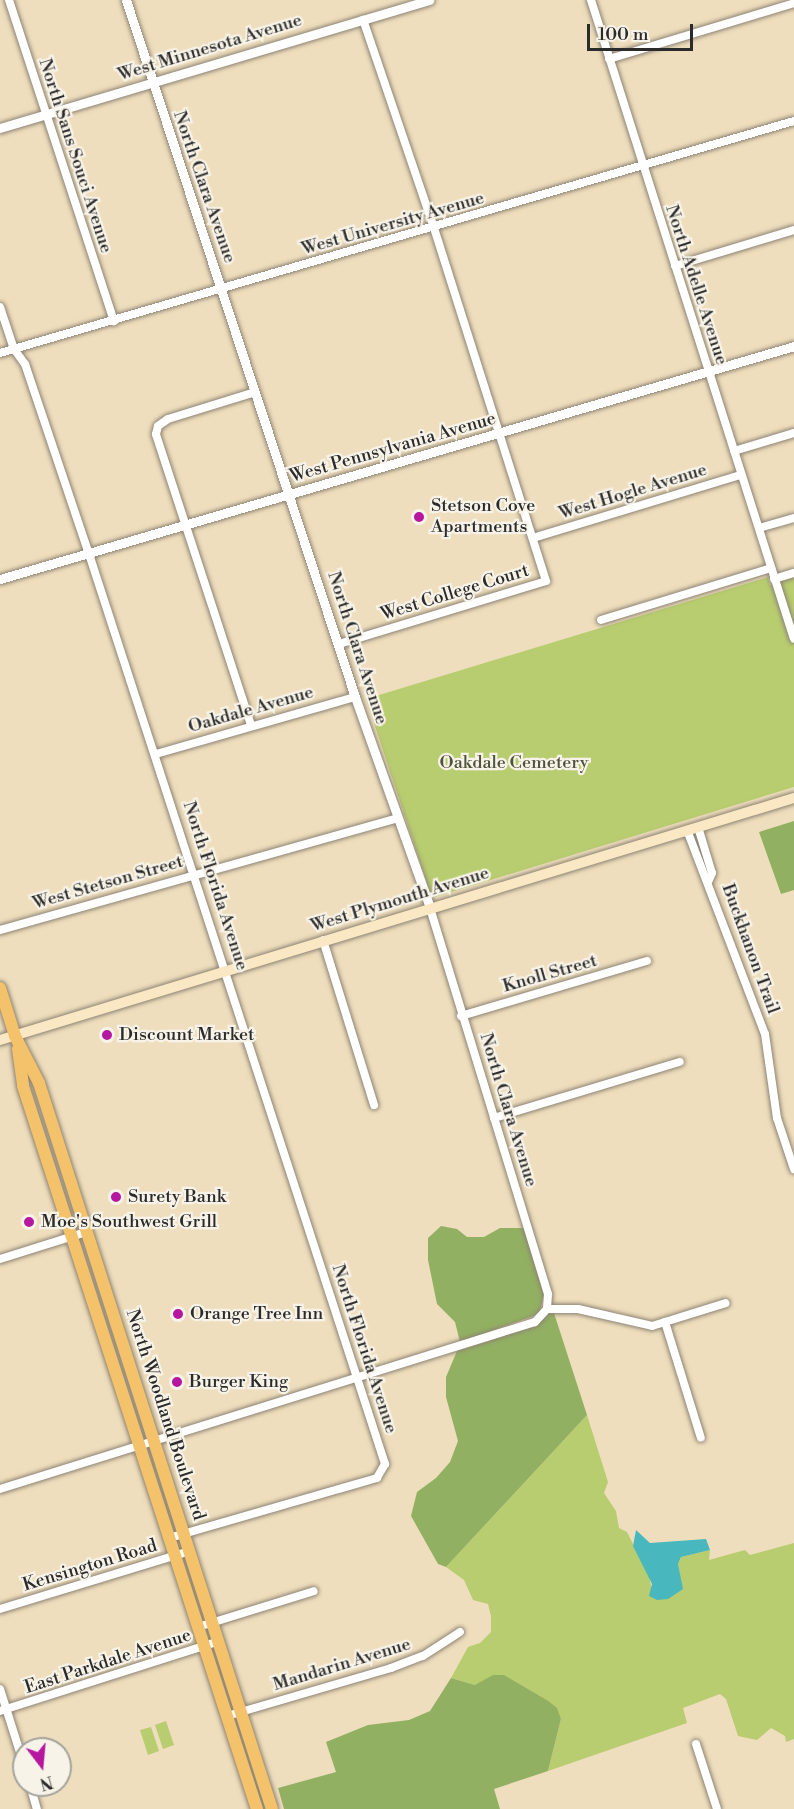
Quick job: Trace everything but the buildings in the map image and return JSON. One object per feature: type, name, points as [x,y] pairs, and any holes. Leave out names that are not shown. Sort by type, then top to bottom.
[{"type":"main road","name":"West Plymouth Avenue","points":[[0,1040],[794,798]]},
{"type":"main road","name":"North Woodland Boulevard","points":[[0,988],[15,1036],[23,1086],[256,1809]]},
{"type":"main road","name":"North Woodland Boulevard","points":[[15,1036],[39,1083],[272,1809]]},
{"type":"street","name":"North Sans Souci Avenue","points":[[9,0],[44,115],[114,321]]},
{"type":"street","name":"North Clara Avenue","points":[[126,0],[151,83],[290,495],[355,697],[430,908],[461,1016],[548,1294],[547,1309]]},
{"type":"street","name":"West Minnesota Avenue","points":[[0,128],[429,0]]},
{"type":"street","name":"North Adelle Avenue","points":[[591,0],[794,639]]},
{"type":"street","points":[[609,59],[794,3]]},
{"type":"street","points":[[363,20],[434,228],[533,538]]},
{"type":"street","name":"West University Avenue","points":[[0,353],[794,121]]},
{"type":"street","points":[[675,266],[794,230]]},
{"type":"street","name":"North Florida Avenue","points":[[0,307],[14,349],[25,364],[156,754],[385,1464],[377,1478],[184,1533]]},
{"type":"street","name":"West Pennsylvania Avenue","points":[[0,579],[499,435],[794,346]]},
{"type":"street","points":[[251,725],[156,434],[158,426],[255,392]]},
{"type":"street","points":[[734,451],[794,433]]},
{"type":"street","name":"West Hogle Avenue","points":[[533,538],[741,475]]},
{"type":"street","points":[[759,528],[794,518]]},
{"type":"street","name":"West College Court","points":[[339,644],[546,581],[533,538]]},
{"type":"street","points":[[601,620],[771,568]]},
{"type":"street","points":[[774,579],[794,573]]},
{"type":"street","name":"Oakdale Avenue","points":[[156,754],[355,697]]},
{"type":"street","name":"West Stetson Street","points":[[0,930],[398,818]]},
{"type":"street","name":"Buckhanon Trail","points":[[693,829],[703,875],[709,880],[765,1034],[777,1118],[794,1169]]},
{"type":"street","points":[[323,940],[374,1105]]},
{"type":"street","name":"Knoll Street","points":[[461,1016],[647,961]]},
{"type":"street","points":[[494,1119],[680,1062]]},
{"type":"street","points":[[0,1259],[86,1232]]},
{"type":"street","points":[[0,1489],[140,1446],[154,1438],[359,1378],[535,1322],[547,1309],[578,1309],[652,1326],[726,1303]]},
{"type":"street","points":[[665,1322],[701,1438]]},
{"type":"street","points":[[169,1538],[184,1533]]},
{"type":"street","name":"Kensington Road","points":[[0,1609],[190,1551]]},
{"type":"street","points":[[198,1627],[314,1591]]},
{"type":"street","name":"Mandarin Avenue","points":[[227,1716],[391,1668],[423,1656],[460,1632]]},
{"type":"street","name":"East Parkdale Avenue","points":[[0,1719],[4,1711],[219,1641]]},
{"type":"street","points":[[0,1689],[4,1711],[13,1737]]},
{"type":"street","points":[[696,1744],[717,1809]]},
{"type":"green space","name":"Oakdale Cemetery","points":[[768,577],[770,585],[794,577],[794,787],[432,898],[366,699]]},
{"type":"green space","points":[[794,821],[794,890],[781,894],[759,832]]},
{"type":"green space","points":[[441,1226],[457,1229],[467,1237],[484,1237],[500,1228],[524,1228],[544,1295],[539,1314],[460,1342],[455,1322],[437,1304],[428,1260],[428,1238]]},
{"type":"green space","points":[[549,1313],[554,1313],[587,1415],[446,1567],[438,1564],[411,1516],[417,1492],[436,1478],[450,1462],[458,1441],[446,1397],[446,1377],[457,1351],[536,1326]]},
{"type":"green space","points":[[587,1415],[608,1482],[604,1493],[616,1511],[619,1528],[627,1532],[649,1576],[652,1590],[681,1582],[678,1564],[681,1557],[710,1550],[709,1560],[745,1550],[750,1555],[794,1543],[794,1739],[786,1742],[785,1736],[771,1728],[757,1740],[738,1736],[726,1699],[720,1694],[683,1708],[687,1723],[548,1771],[561,1719],[547,1700],[511,1679],[475,1685],[451,1678],[468,1647],[480,1643],[491,1632],[491,1616],[488,1604],[473,1600],[464,1580],[446,1567]]},
{"type":"green space","points":[[493,1675],[504,1675],[547,1700],[557,1708],[561,1719],[548,1771],[494,1789],[500,1809],[284,1809],[278,1788],[336,1772],[326,1742],[368,1725],[409,1720],[430,1711],[451,1678],[475,1685]]},
{"type":"green space","points":[[166,1721],[174,1745],[163,1749],[155,1725]]},
{"type":"green space","points":[[151,1727],[159,1751],[148,1755],[140,1730]]},
{"type":"water","points":[[636,1530],[650,1543],[706,1539],[710,1550],[681,1557],[678,1564],[683,1589],[668,1599],[657,1600],[649,1596],[652,1584],[633,1546]]},
{"type":"place","name":"Stetson Cove Apartments","points":[[419,517]]},
{"type":"place","name":"Discount Market","points":[[107,1035]]},
{"type":"place","name":"Surety Bank","points":[[116,1197]]},
{"type":"place","name":"Moe's Southwest Grill","points":[[29,1222]]},
{"type":"place","name":"Orange Tree Inn","points":[[178,1314]]},
{"type":"place","name":"Burger King","points":[[177,1382]]}]
